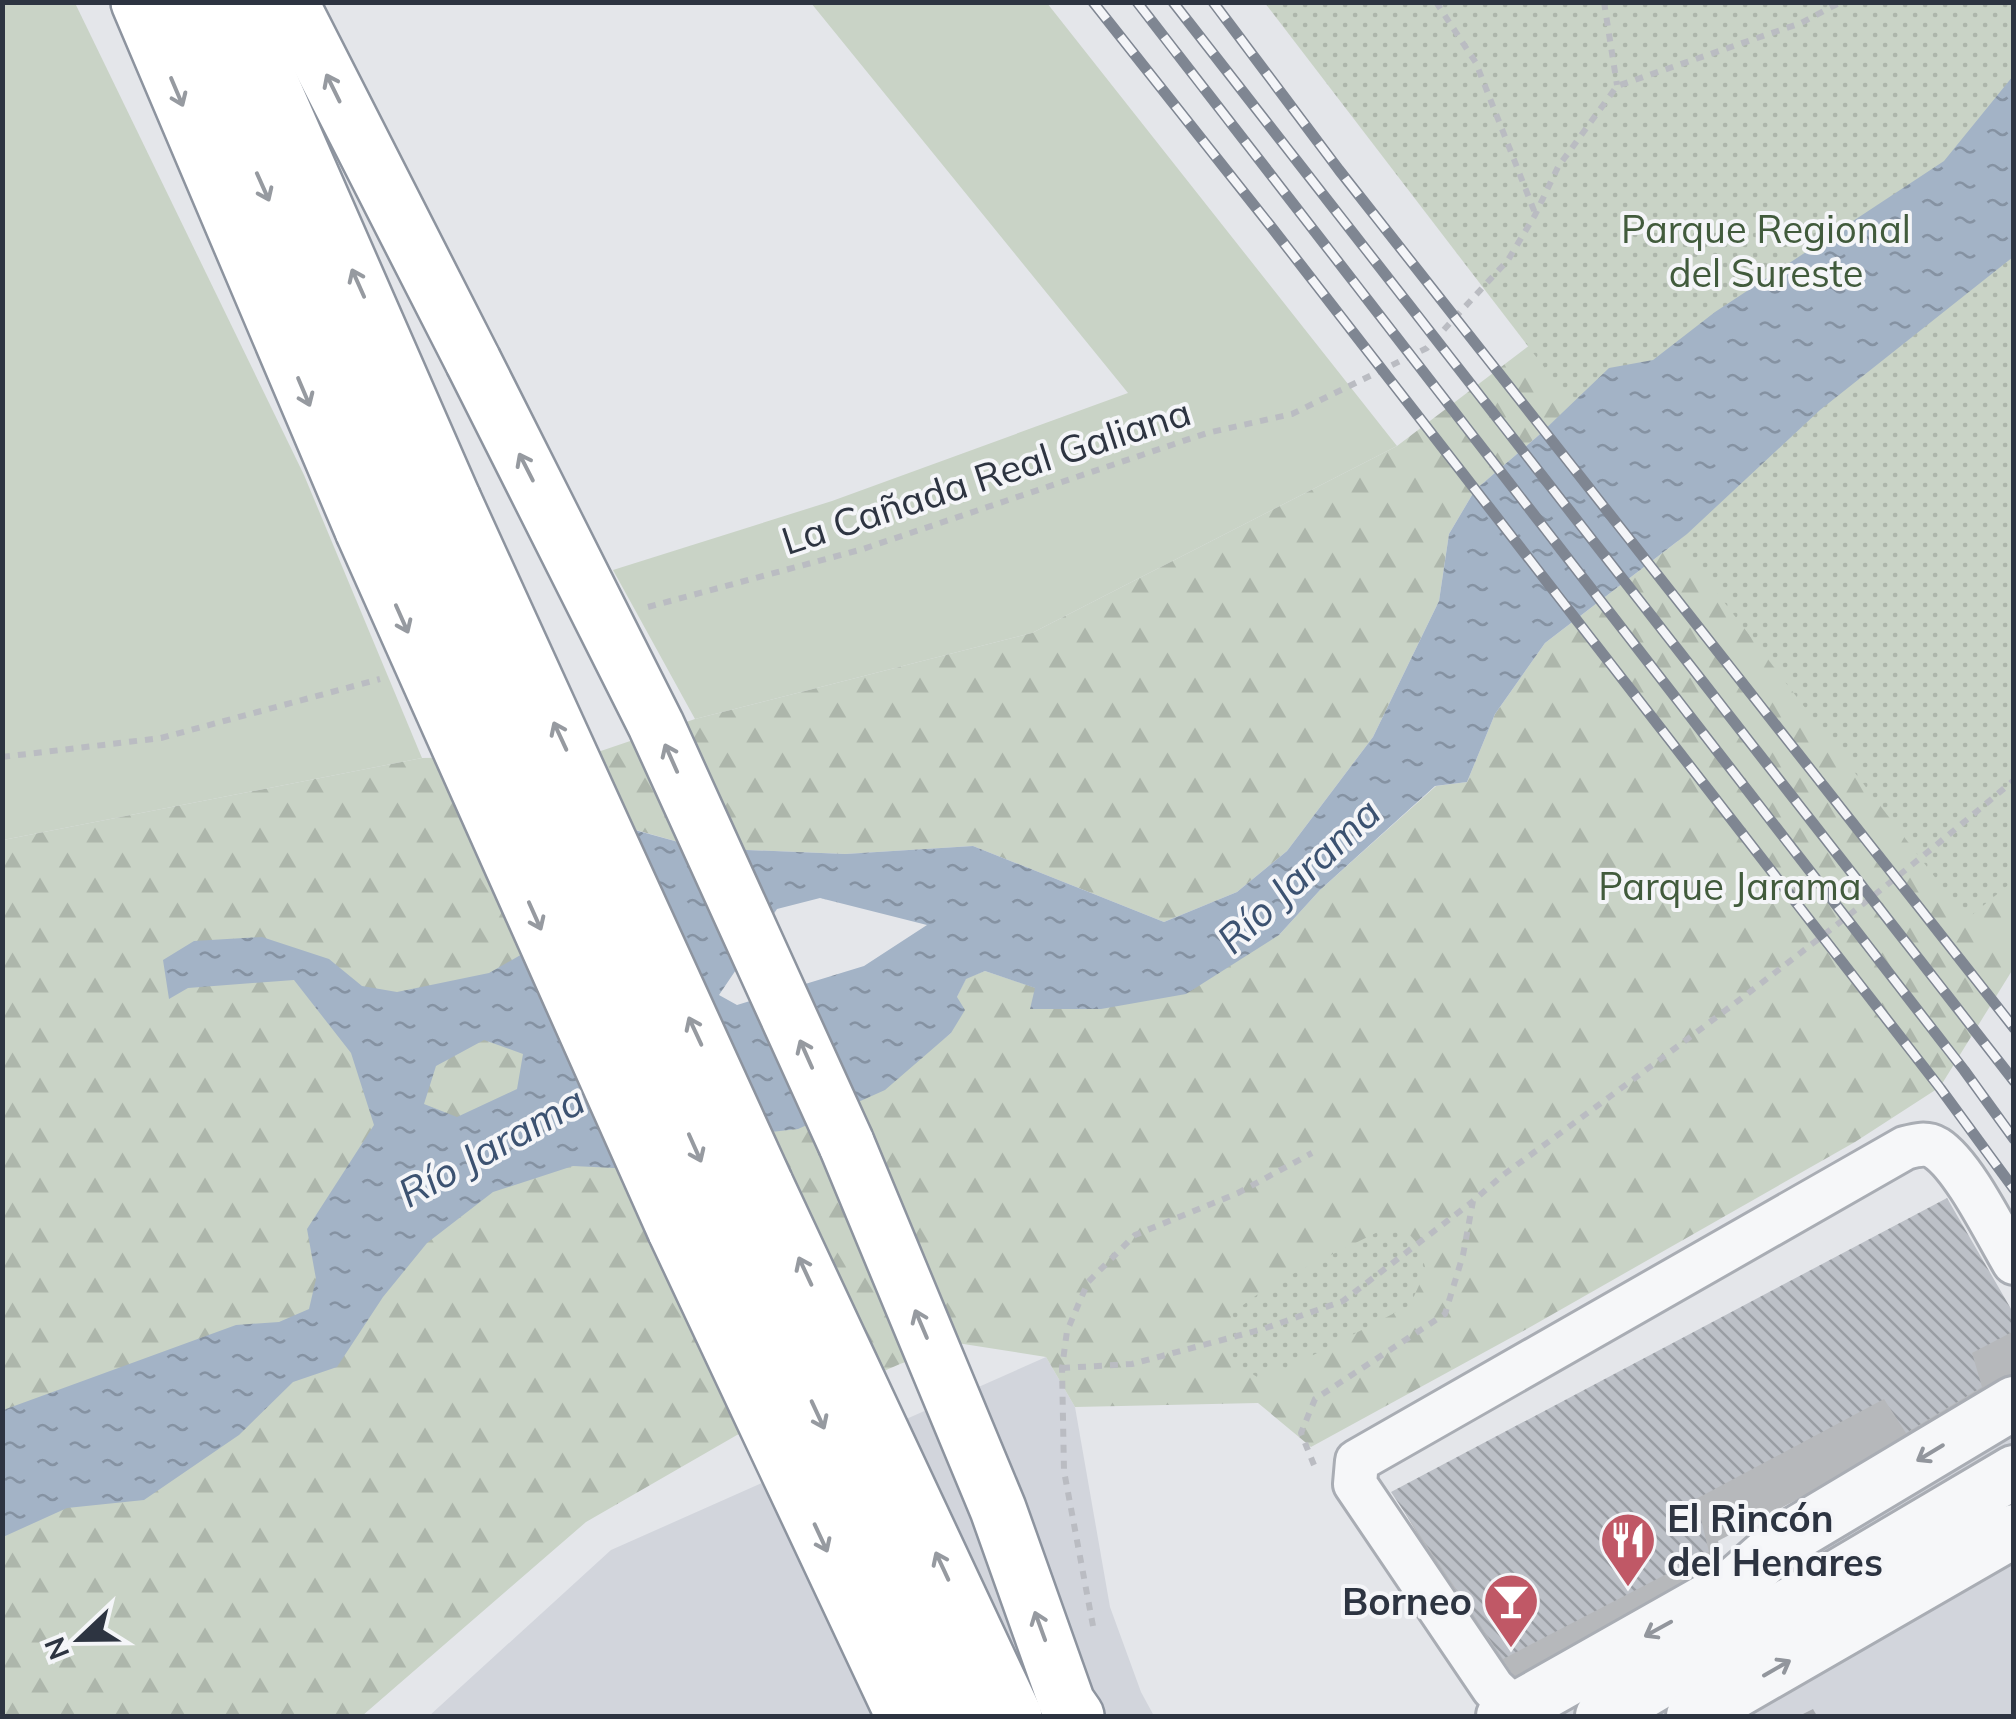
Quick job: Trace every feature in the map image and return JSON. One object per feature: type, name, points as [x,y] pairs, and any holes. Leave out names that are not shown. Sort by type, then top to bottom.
[{"type":"highway","points":[[139,2],[409,516],[719,1204],[904,1716]]},
{"type":"highway","points":[[180,2],[719,1204],[960,1716]]},
{"type":"highway","points":[[234,2],[409,516]]},
{"type":"highway","points":[[290,2],[656,725],[846,1142],[990,1492],[1067,1703],[1076,1716]]},
{"type":"highway","points":[[719,1204],[1014,1716]]},
{"type":"street","points":[[2014,1262],[1954,1165],[1936,1148],[1924,1144],[1905,1148],[1357,1461],[1355,1484],[1509,1713],[1733,1586],[1784,1540],[2014,1404]]},
{"type":"street","points":[[1602,1716],[2014,1472]]},
{"type":"street","points":[[1693,1716],[2014,1531]]},
{"type":"path","points":[[1436,2],[1476,63],[1536,215]]},
{"type":"path","points":[[1604,2],[1617,86],[1801,23],[1841,2]]},
{"type":"path","name":"La Cañada Real Galiana","points":[[635,610],[863,549],[1207,433],[1292,414],[1427,348],[1508,260],[1536,215],[1558,167],[1617,86]]},
{"type":"path","points":[[2,757],[162,738],[389,676]]},
{"type":"path","points":[[1062,1368],[1132,1364],[1263,1330],[1342,1301],[1503,1175],[1763,983],[2014,780]]},
{"type":"path","points":[[1096,1641],[1064,1471],[1062,1368],[1067,1330],[1088,1282],[1136,1235],[1238,1194],[1312,1153]]},
{"type":"path","points":[[1355,1484],[1331,1484],[1315,1468],[1301,1432],[1315,1399],[1445,1314],[1463,1255],[1473,1201]]},
{"type":"shaded area","points":[[1046,1357],[1075,1407],[1110,1607],[1141,1692],[1154,1716],[429,1716],[611,1550]]},
{"type":"shaded area","points":[[2013,1391],[2013,1716],[1484,1716]]},
{"type":"green space","points":[[3,3],[75,3],[304,475],[422,758],[3,840]]},
{"type":"green space","points":[[811,3],[1047,3],[1397,446],[1032,633],[695,719],[613,570],[832,501],[1128,393]]},
{"type":"green space","name":"Parque Regional del Sureste","points":[[1265,3],[2013,3],[2013,881],[1967,919]]},
{"type":"green space","name":"Parque Jarama","points":[[2013,3],[1475,490],[1449,534],[1439,601],[1373,737],[1287,851],[1237,892],[1164,922],[973,846],[845,854],[700,848],[625,827],[699,1006],[919,1059],[951,1033],[957,997],[966,978],[985,971],[1036,988],[1031,1009],[1279,935],[1320,890],[1436,786],[1467,782],[1495,714],[1545,643],[1687,534],[2013,257],[2013,969],[1940,1087],[1855,1142],[1311,1447],[1258,1403],[1075,1407],[1046,1357],[957,1343],[737,1435],[586,1522],[362,1716],[3,1716],[3,840],[422,758],[589,755],[695,719],[1032,633],[1397,446],[1614,281]]},
{"type":"green space","points":[[1398,1222],[1418,1244],[1426,1270],[1410,1305],[1294,1365],[1257,1377],[1230,1359],[1227,1338],[1232,1313],[1272,1284]]},
{"type":"water","name":"Río Jarama","points":[[2013,76],[2013,257],[1820,410],[1687,534],[1545,643],[1495,714],[1467,782],[1435,786],[1320,890],[1279,935],[1186,994],[1101,1009],[1030,1009],[1035,988],[985,971],[966,979],[957,997],[965,1010],[951,1033],[885,1090],[798,1129],[672,1143],[635,1169],[573,1166],[493,1192],[427,1243],[383,1297],[337,1367],[293,1382],[239,1435],[144,1500],[67,1508],[3,1537],[2,1413],[236,1325],[279,1322],[309,1309],[316,1279],[307,1229],[374,1125],[351,1053],[294,980],[188,988],[169,999],[163,960],[194,941],[262,937],[329,959],[362,986],[397,992],[489,973],[524,953],[624,827],[700,848],[845,854],[973,846],[1164,922],[1237,892],[1287,851],[1373,737],[1439,601],[1449,534],[1475,490],[1609,368],[1653,360],[1715,312],[1944,161]],"holes":[[[820,898],[927,925],[864,966],[737,1005],[719,995],[777,909]],[[484,1040],[523,1054],[517,1089],[457,1117],[424,1104],[436,1066]]]},
{"type":"building","points":[[1947,1198],[2014,1314],[2014,1331],[1972,1353],[1982,1387],[1906,1433],[1884,1399],[1696,1499],[1709,1552],[1503,1659],[1391,1492]]},
{"type":"railway","points":[[1093,2],[1940,1088],[2014,1189]]},
{"type":"railway","points":[[1137,2],[2014,1139]]},
{"type":"railway","points":[[1173,2],[2014,1081]]},
{"type":"railway","points":[[1213,2],[1339,170],[2014,1028]]},
{"type":"place","name":"El Rincón del Henares","points":[[1628,1589]]},
{"type":"place","name":"Borneo","points":[[1511,1650]]}]
